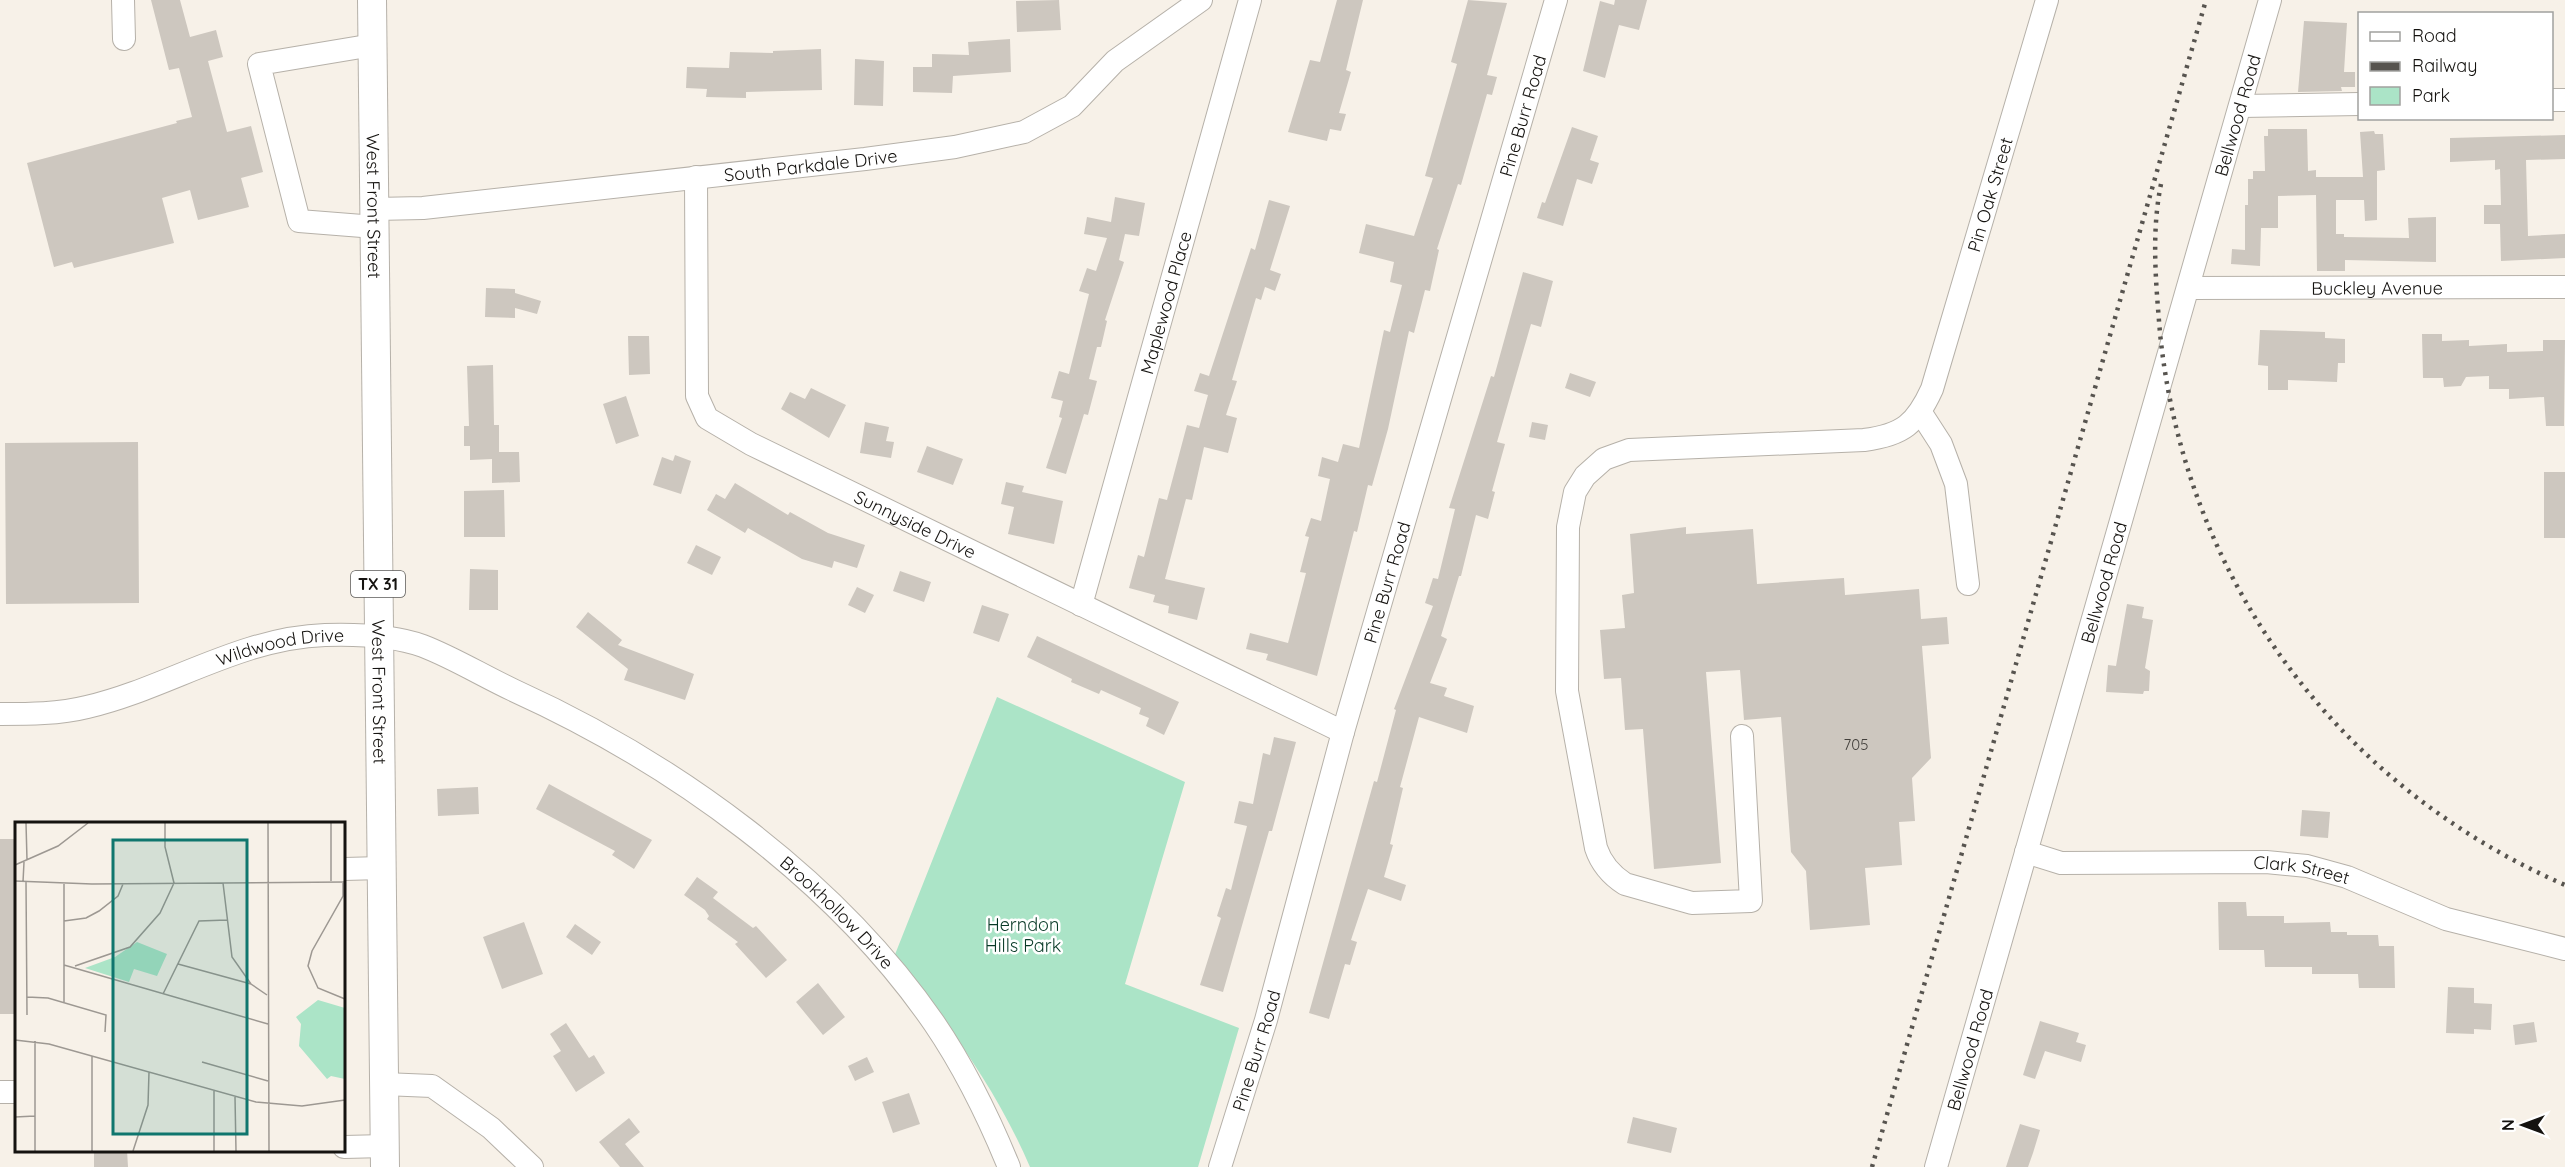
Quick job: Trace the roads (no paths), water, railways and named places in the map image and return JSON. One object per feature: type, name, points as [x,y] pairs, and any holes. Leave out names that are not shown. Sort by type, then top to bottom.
[{"type":"main road","name":"West Front Street","points":[[372,0],[385,1156]]},
{"type":"street","points":[[123,0],[124,39]]},
{"type":"street","name":"South Parkdale Drive","points":[[373,45],[259,64],[299,221],[375,218],[423,208],[955,147],[1024,132],[1072,106],[1115,61],[1201,0]]},
{"type":"street","name":"Maplewood Place","points":[[1081,605],[1250,0]]},
{"type":"street","name":"Pine Burr Road","points":[[1220,1167],[1266,1020],[1343,732],[1556,0]]},
{"type":"street","name":"Pin Oak Street","points":[[1921,413],[1932,389],[2047,0]]},
{"type":"street","name":"Bellwood Road","points":[[1935,1167],[2270,0]]},
{"type":"street","points":[[2241,106],[2358,104]]},
{"type":"street","name":"Sunnyside Drive","points":[[696,177],[697,396],[707,418],[751,444],[1343,732]]},
{"type":"street","name":"Buckley Avenue","points":[[2189,288],[2565,287]]},
{"type":"street","points":[[1742,736],[1751,901],[1692,903],[1625,884],[1616,878],[1600,859],[1596,848],[1568,703],[1568,527],[1575,492],[1593,467],[1604,459],[1629,450],[1864,440],[1886,437],[1906,428],[1921,413],[1941,444],[1956,484],[1968,584]]},
{"type":"street","name":"Wildwood Drive","points":[[0,714],[84,708],[273,640],[327,635],[378,637],[424,647],[588,726]]},
{"type":"street","name":"Brookhollow Drive","points":[[588,726],[639,755],[713,807],[788,863],[842,913],[883,957],[934,1023],[998,1141],[1009,1167]]},
{"type":"street","name":"Clark Street","points":[[2026,852],[2061,863],[2266,862],[2307,866],[2347,877],[2446,919],[2565,949]]},
{"type":"street","points":[[345,869],[382,868]]},
{"type":"street","points":[[384,1084],[432,1086],[491,1128],[532,1167]]},
{"type":"street","points":[[345,1147],[385,1156]]},
{"type":"railway","points":[[1872,1167],[2206,0]]},
{"type":"railway","points":[[2161,184],[2156,221],[2156,277],[2160,333],[2175,424],[2202,510],[2239,590],[2287,664],[2344,732],[2409,792],[2483,843],[2565,885]]},
{"type":"park label","name":"Herndon Hills Park","points":[[1023,934]]}]
